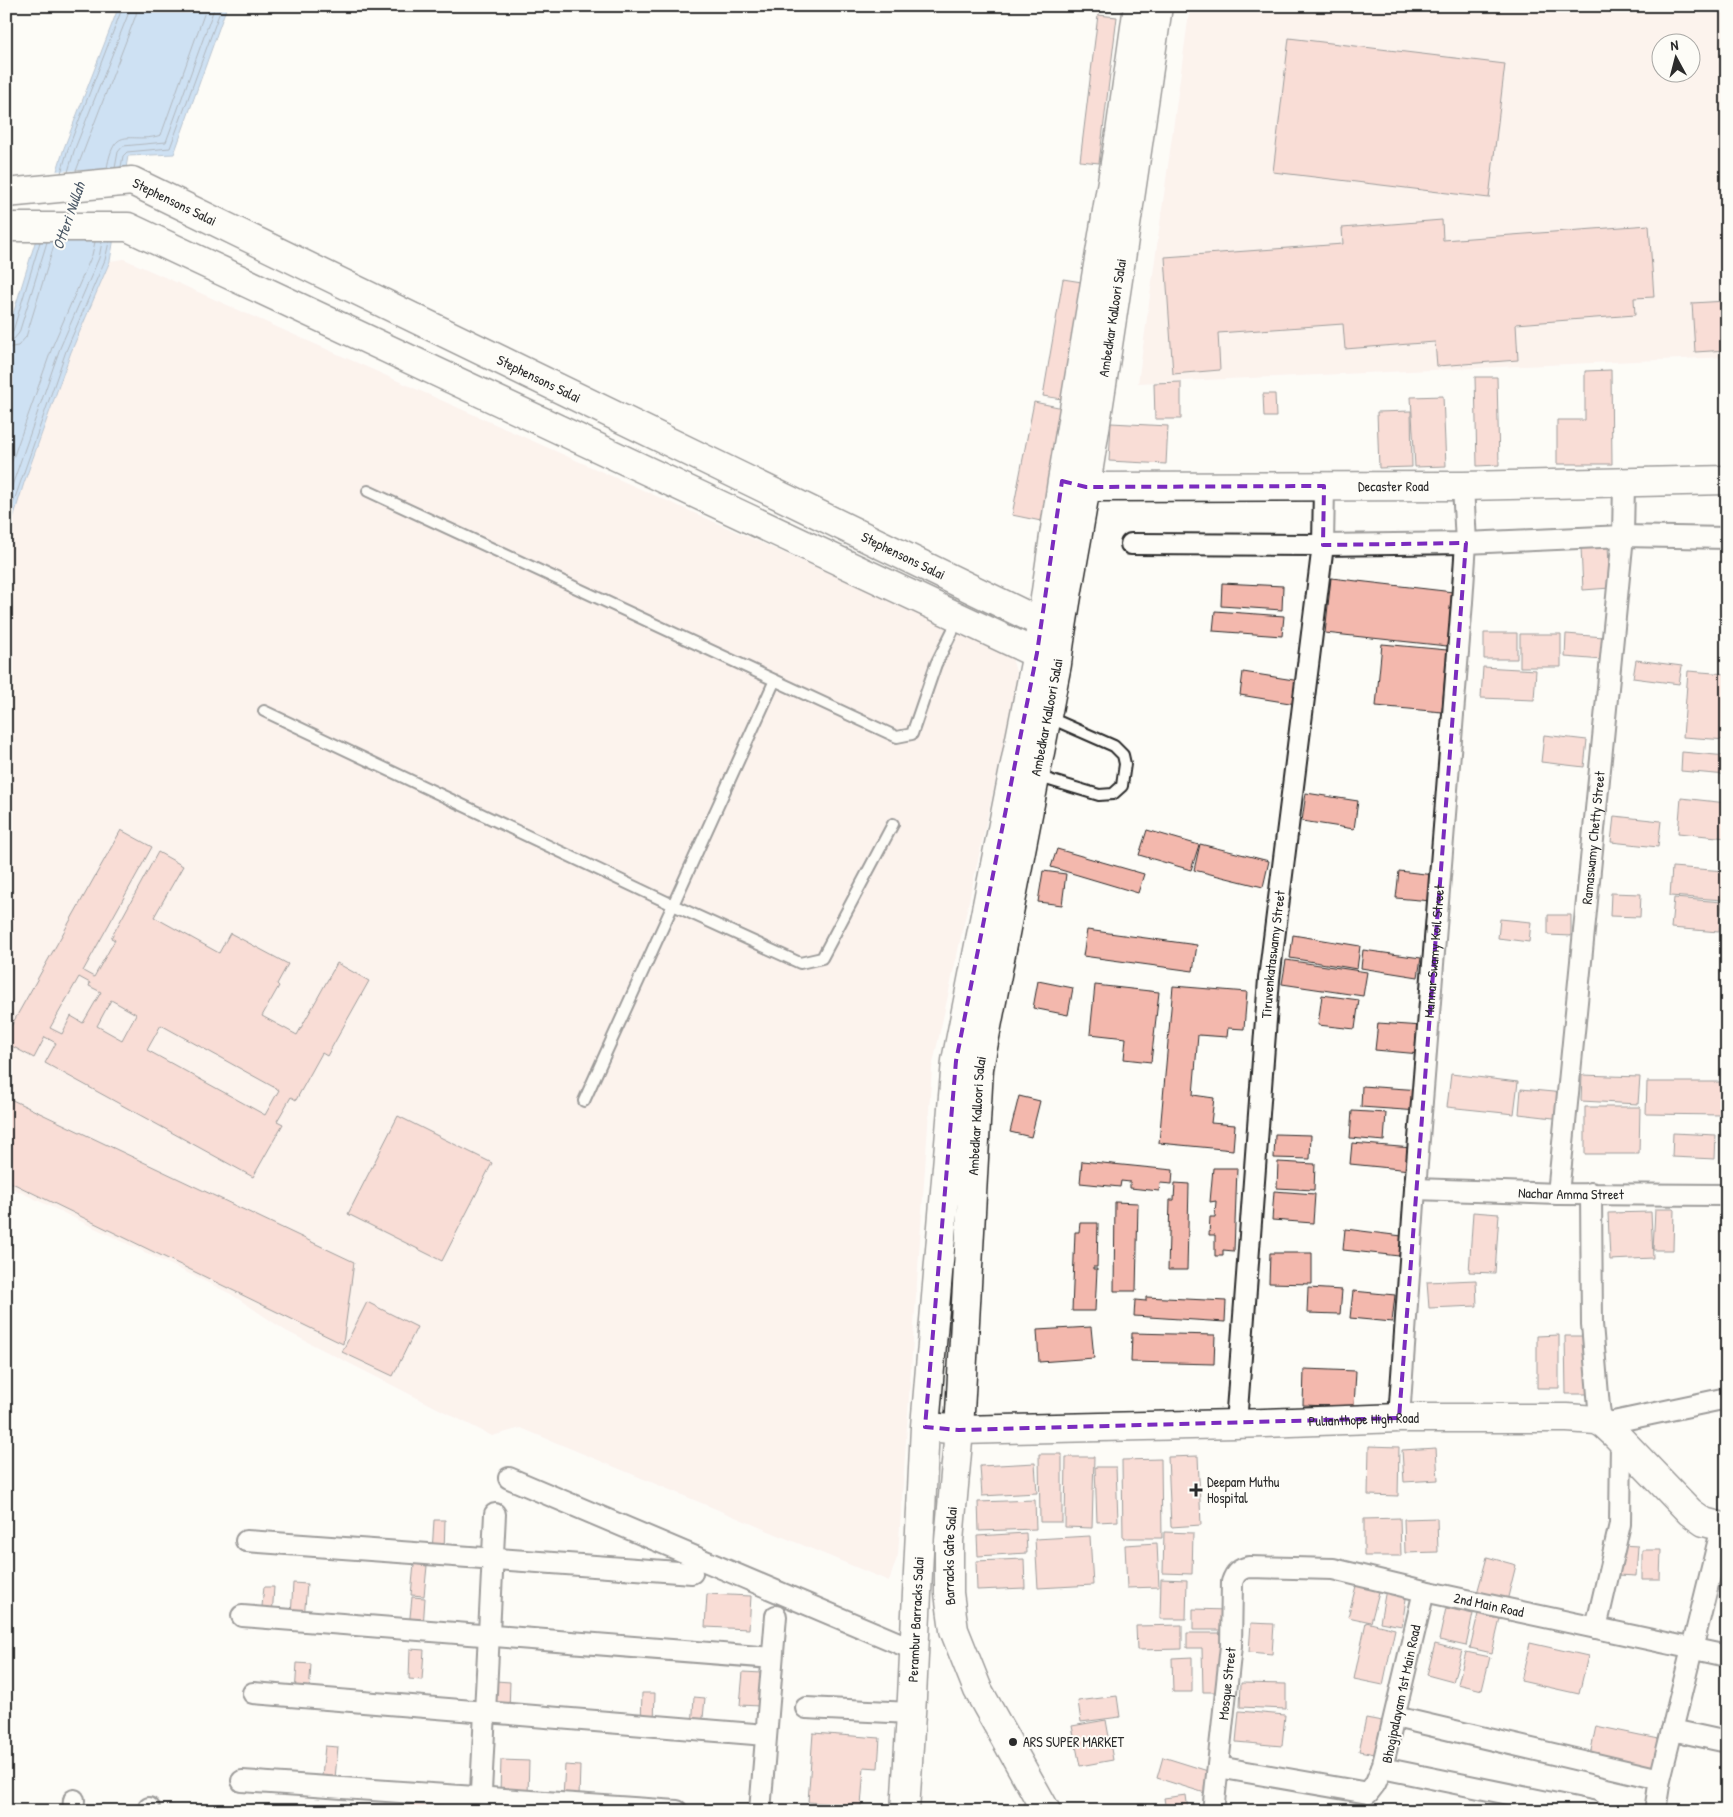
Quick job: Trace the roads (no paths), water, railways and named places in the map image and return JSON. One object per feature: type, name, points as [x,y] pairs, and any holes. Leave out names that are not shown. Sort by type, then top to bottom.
[{"type":"main road","name":"Ambedkar Kalloori Salai","points":[[925,1427],[956,1061],[1047,659],[1074,484],[1138,6]]},
{"type":"main road","name":"Ambedkar Kalloori Salai","points":[[1074,484],[1130,203],[1158,6]]},
{"type":"main road","name":"Stephensons Salai","points":[[6,193],[132,180],[1052,624]]},
{"type":"main road","points":[[8,227],[128,226],[1047,659]]},
{"type":"main road","name":"Decaster Road","points":[[1074,484],[1463,486],[1727,480]]},
{"type":"main road","name":"Ambedkar Kalloori Salai","points":[[959,1430],[978,1068],[1047,717],[1047,659]]},
{"type":"main road","name":"Pulianthope High Road","points":[[925,1427],[959,1430],[1236,1424],[1399,1418],[1567,1418],[1596,1420],[1612,1432]]},
{"type":"main road","name":"Perambur Barracks Salai","points":[[905,1811],[915,1650],[925,1427]]},
{"type":"main road","name":"Barracks Gate Salai","points":[[959,1430],[949,1541],[949,1593],[954,1630],[978,1690],[1046,1811]]},
{"type":"main road","points":[[1612,1432],[1690,1512],[1704,1522],[1724,1527]]},
{"type":"street","name":"Ramaswamy Chetty Street","points":[[1558,1194],[1623,536],[1624,482]]},
{"type":"street","name":"Tiruvenkataswamy Street","points":[[1236,1424],[1269,979],[1323,545],[1324,486]]},
{"type":"street","name":"Mannar Swamy Koil Street","points":[[1399,1418],[1415,1189],[1466,542],[1463,486]]},
{"type":"street","points":[[1130,544],[1323,545],[1623,536],[1727,538]]},
{"type":"street","name":"Nachar Amma Street","points":[[1415,1189],[1558,1194],[1727,1195]]},
{"type":"street","points":[[1591,1193],[1592,1324],[1599,1407],[1601,1419],[1612,1432],[1620,1524],[1596,1628]]},
{"type":"street","points":[[1612,1432],[1727,1398]]},
{"type":"street","points":[[509,1478],[915,1650]]},
{"type":"street","points":[[481,1805],[495,1514]]},
{"type":"street","points":[[1655,1811],[1660,1779],[1691,1650],[1724,1527]]},
{"type":"street","points":[[246,1541],[692,1573]]},
{"type":"street","name":"2nd Main Road","points":[[1249,1567],[1333,1569],[1691,1650],[1727,1656]]},
{"type":"street","name":"Mosque Street","points":[[1213,1811],[1231,1646],[1232,1582],[1234,1575],[1242,1569],[1249,1567]]},
{"type":"street","name":"Bhogipalayam 1st Main Road","points":[[1424,1591],[1382,1768],[1591,1811]]},
{"type":"street","points":[[242,1616],[772,1658]]},
{"type":"street","points":[[760,1811],[776,1616]]},
{"type":"street","points":[[253,1693],[766,1735]]},
{"type":"street","points":[[806,1708],[911,1713]]},
{"type":"street","points":[[1395,1717],[1660,1779]]},
{"type":"street","points":[[1672,1730],[1727,1742]]},
{"type":"street","points":[[1218,1767],[1368,1793],[1375,1784],[1382,1768]]},
{"type":"street","points":[[242,1781],[481,1805],[677,1811]]},
{"type":"lane","points":[[368,491],[897,737],[912,734],[936,664],[959,617]]},
{"type":"lane","points":[[584,1101],[775,680]]},
{"type":"lane","points":[[264,711],[673,905],[800,962],[822,958],[893,824]]},
{"type":"lane","points":[[1036,776],[1099,795],[1113,794],[1122,786],[1124,778],[1125,764],[1123,755],[1114,746],[1047,717]]},
{"type":"water","name":"Otteri Nullah","points":[[119,6],[227,6],[174,154],[128,156],[110,261],[71,352],[24,483],[6,541],[6,337],[64,148]]},
{"type":"place","name":"Deepam Muthu Hospital","points":[[1196,1490]]},
{"type":"place","name":"ARS SUPER MARKET","points":[[1013,1742]]}]
